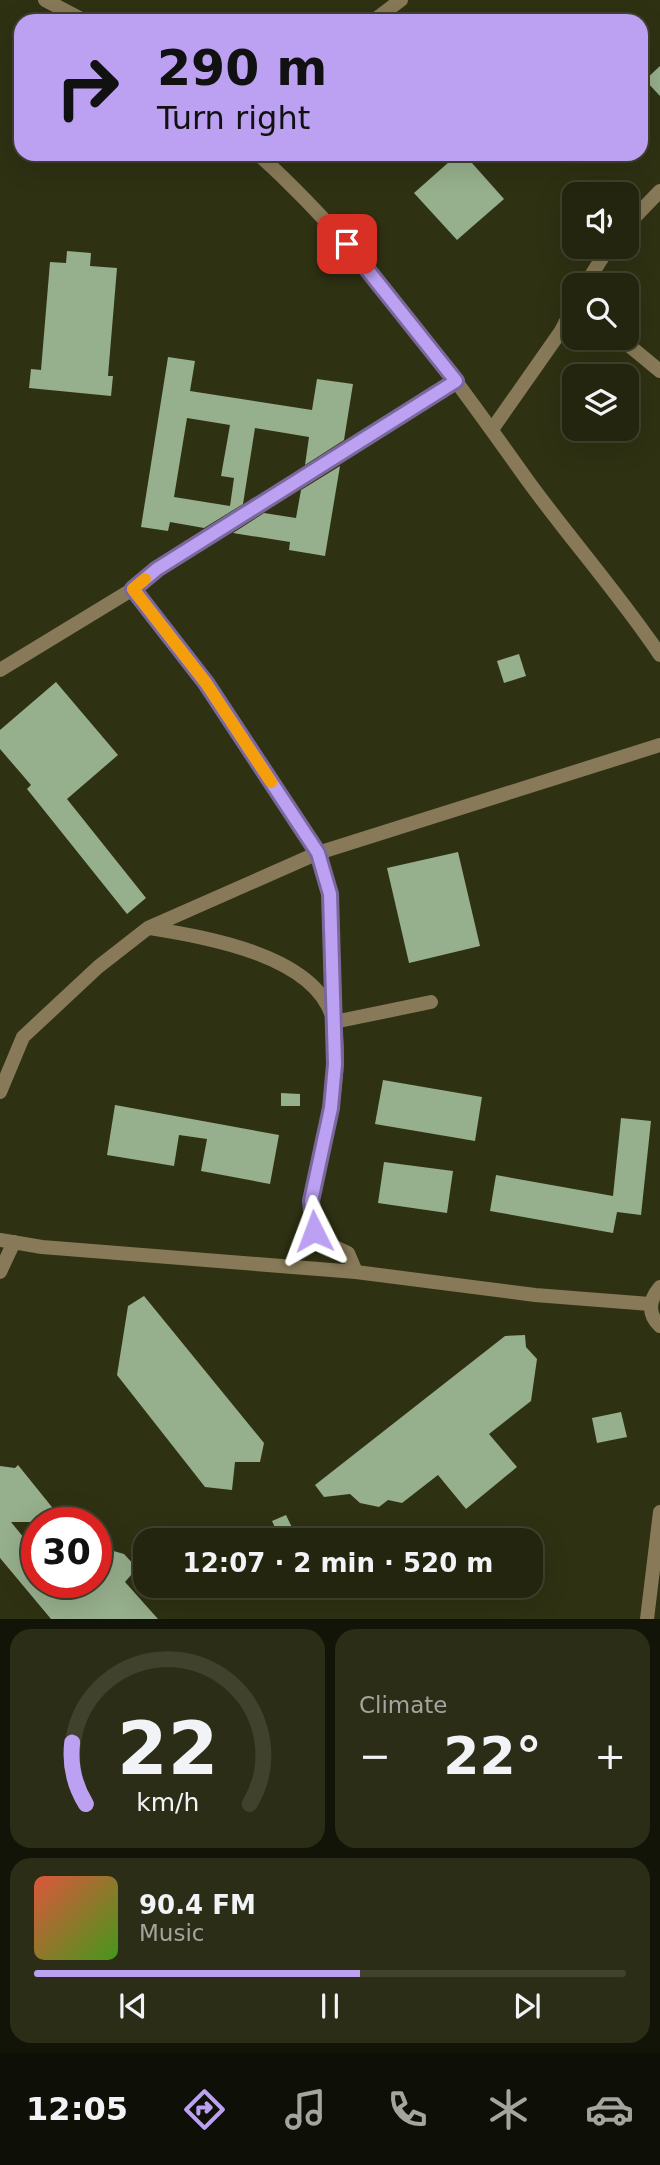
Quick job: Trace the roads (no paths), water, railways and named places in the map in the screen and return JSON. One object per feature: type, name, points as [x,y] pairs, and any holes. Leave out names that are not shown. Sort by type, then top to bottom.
[{"type":"street","points":[[45,0],[72,14]]},
{"type":"street","points":[[382,14],[401,0]]},
{"type":"street","points":[[265,161],[347,244],[492,428],[552,513],[625,603],[660,654]]},
{"type":"street","points":[[639,213],[660,191]]},
{"type":"street","points":[[591,273],[600,259]]},
{"type":"street","points":[[594,268],[596,273]]},
{"type":"street","points":[[492,428],[562,329]]},
{"type":"street","points":[[635,350],[660,371]]},
{"type":"street","points":[[0,670],[133,589],[157,569],[456,381]]},
{"type":"street","points":[[133,589],[206,683],[318,853],[330,894],[335,1064],[331,1108],[311,1213],[318,1239],[348,1253],[356,1272]]},
{"type":"street","points":[[0,1092],[23,1037],[99,967],[148,928],[318,853],[660,745]]},
{"type":"street","points":[[148,928],[213,939],[269,957],[300,976],[321,996],[334,1022]]},
{"type":"street","points":[[334,1022],[431,1002]]},
{"type":"street","points":[[0,1272],[7,1241],[356,1272],[535,1296],[650,1304]]},
{"type":"street","points":[[660,1287],[650,1304],[651,1314],[660,1326]]},
{"type":"street","points":[[648,1619],[660,1512]]}]
